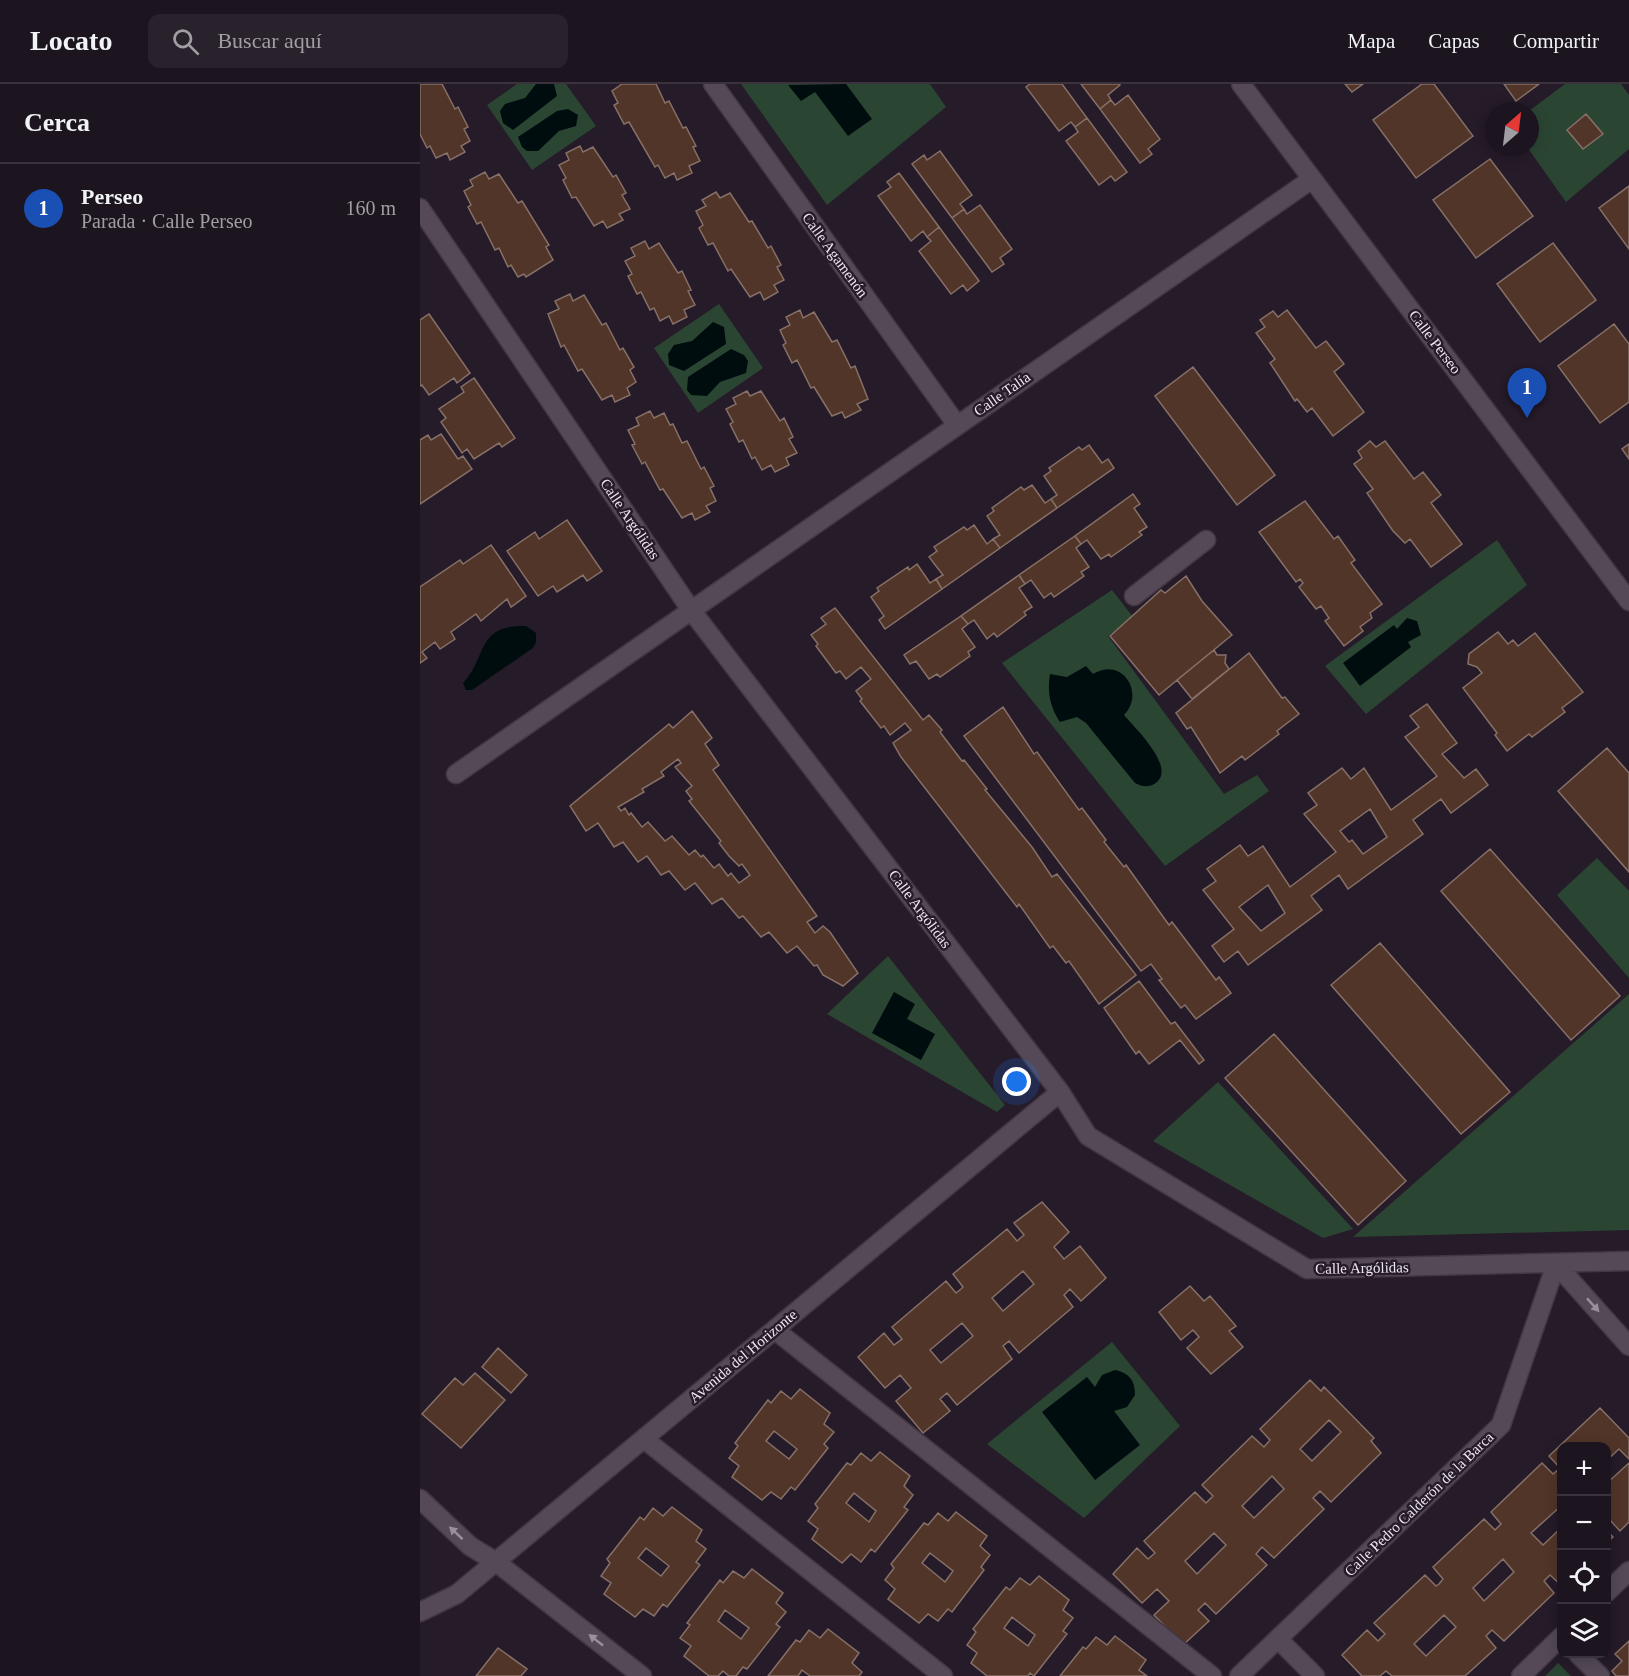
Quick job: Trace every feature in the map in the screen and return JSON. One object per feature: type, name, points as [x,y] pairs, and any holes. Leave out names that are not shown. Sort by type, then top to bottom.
[{"type":"street","name":"Calle Agamenón","points":[[713,84],[957,425]]},
{"type":"street","name":"Calle Perseo","points":[[1241,84],[1629,600]]},
{"type":"street","name":"Calle Talía","points":[[456,774],[1312,179]]},
{"type":"street","name":"Calle Argólidas","points":[[420,208],[692,610],[1060,1092],[1088,1136],[1307,1269],[1629,1261]]},
{"type":"street","points":[[1134,596],[1206,540]]},
{"type":"street","name":"Avenida del Horizonte","points":[[420,1612],[457,1594],[1060,1092]]},
{"type":"street","points":[[1556,1264],[1629,1346]]},
{"type":"street","name":"Calle Pedro Calderón de la Barca","points":[[1239,1676],[1501,1425],[1556,1264]]},
{"type":"street","points":[[775,1330],[1212,1676]]},
{"type":"street","points":[[644,1439],[944,1676]]},
{"type":"street","points":[[420,1499],[470,1546],[496,1562],[642,1676]]},
{"type":"street","points":[[1611,1588],[1629,1571]]},
{"type":"street","points":[[1278,1639],[1315,1676]]},
{"type":"street","points":[[1521,1676],[1557,1641]]},
{"type":"street","points":[[1583,1658],[1600,1676]]},
{"type":"green space","points":[[517,84],[566,84],[596,126],[532,170],[487,105]]},
{"type":"green space","points":[[741,84],[930,84],[946,107],[827,205]]},
{"type":"green space","points":[[1565,84],[1621,84],[1629,95],[1629,149],[1566,202],[1533,156],[1539,156],[1539,104]]},
{"type":"green space","points":[[719,304],[763,368],[698,413],[654,348]]},
{"type":"green space","points":[[1497,540],[1527,585],[1366,714],[1325,666]]},
{"type":"green space","points":[[1112,590],[1133,617],[1108,636],[1224,794],[1257,775],[1269,791],[1165,866],[1002,663]]},
{"type":"green space","points":[[1597,858],[1629,891],[1629,978],[1557,895]]},
{"type":"green space","points":[[888,956],[1005,1105],[997,1112],[827,1014]]},
{"type":"green space","points":[[1629,994],[1629,1230],[1353,1237]]},
{"type":"green space","points":[[1218,1082],[1353,1229],[1323,1238],[1153,1141]]},
{"type":"green space","points":[[1112,1342],[1180,1426],[1084,1518],[987,1444]]},
{"type":"green space","points":[[1558,1663],[1571,1676],[1545,1676]]},
{"type":"shaded area","points":[[536,84],[554,84],[557,96],[513,130],[503,123],[500,111],[505,104],[525,98]]},
{"type":"shaded area","points":[[846,84],[872,119],[848,136],[815,92],[801,101],[788,85]]},
{"type":"shaded area","points":[[568,109],[578,115],[576,126],[559,131],[538,151],[527,151],[522,147],[518,137],[557,111]]},
{"type":"shaded area","points":[[713,322],[724,327],[726,344],[684,371],[669,365],[668,354],[674,345],[692,341]]},
{"type":"shaded area","points":[[731,349],[744,355],[748,361],[746,373],[720,382],[707,396],[691,395],[687,390],[688,377]]},
{"type":"shaded area","points":[[1407,618],[1417,621],[1421,635],[1408,642],[1411,647],[1360,686],[1343,663],[1394,625],[1397,629]]},
{"type":"shaded area","points":[[526,626],[536,633],[533,648],[472,690],[466,690],[463,683],[471,673],[490,637],[510,627]]},
{"type":"shaded area","points":[[1086,666],[1093,674],[1103,670],[1113,670],[1121,673],[1127,679],[1132,696],[1130,706],[1124,715],[1157,757],[1161,775],[1154,784],[1146,786],[1135,783],[1086,723],[1077,717],[1060,722],[1050,699],[1050,674],[1067,677]]},
{"type":"shaded area","points":[[894,992],[915,1004],[907,1019],[935,1034],[921,1060],[872,1033]]},
{"type":"shaded area","points":[[1115,1370],[1130,1378],[1134,1385],[1135,1395],[1127,1407],[1114,1411],[1140,1445],[1095,1480],[1042,1412],[1087,1377],[1095,1387],[1102,1375]]},
{"type":"building","points":[[420,84],[442,84],[455,109],[458,107],[468,127],[464,129],[470,141],[461,146],[465,152],[450,160],[447,153],[436,158],[430,146],[427,148],[420,134]]},
{"type":"building","points":[[622,84],[656,84],[665,103],[669,101],[683,128],[686,127],[696,146],[693,147],[700,161],[689,166],[692,173],[677,180],[674,173],[665,178],[658,165],[655,167],[629,122],[624,124],[614,105],[618,103],[612,91]]},
{"type":"building","points":[[1030,84],[1062,84],[1087,118],[1075,127],[1071,122],[1059,131],[1026,87]]},
{"type":"building","points":[[1081,84],[1120,85],[1108,95],[1111,100],[1100,109]]},
{"type":"building","points":[[1345,84],[1363,84],[1352,92]]},
{"type":"building","points":[[1422,84],[1434,84],[1473,136],[1416,178],[1373,120]]},
{"type":"building","points":[[1504,84],[1539,84],[1516,101]]},
{"type":"building","points":[[1128,95],[1160,139],[1148,149],[1152,154],[1140,163],[1100,109],[1111,100],[1115,105]]},
{"type":"building","points":[[1586,114],[1603,134],[1583,149],[1567,130]]},
{"type":"building","points":[[1087,118],[1127,172],[1115,181],[1111,176],[1099,185],[1066,141],[1078,132],[1075,127]]},
{"type":"building","points":[[580,146],[583,152],[593,147],[613,177],[616,175],[626,193],[622,195],[630,209],[619,214],[623,220],[607,228],[603,221],[594,226],[576,197],[572,198],[563,180],[566,178],[559,165],[569,160],[566,153]]},
{"type":"building","points":[[940,151],[972,195],[960,204],[964,209],[952,218],[912,164],[924,155],[927,160]]},
{"type":"building","points":[[1490,159],[1533,216],[1476,258],[1433,200]]},
{"type":"building","points":[[485,172],[489,179],[499,174],[518,203],[522,201],[549,245],[546,247],[553,260],[526,277],[524,274],[518,277],[511,265],[508,267],[499,248],[495,250],[481,222],[477,224],[468,207],[471,205],[464,191],[473,186],[470,180]]},
{"type":"building","points":[[899,173],[939,227],[927,237],[923,231],[911,241],[878,196],[891,187],[887,182]]},
{"type":"building","points":[[1629,186],[1629,249],[1599,208]]},
{"type":"building","points":[[716,192],[720,198],[730,193],[749,222],[752,221],[768,248],[771,246],[781,265],[777,267],[784,280],[774,285],[778,292],[764,300],[760,292],[750,297],[731,269],[728,271],[713,243],[708,245],[699,228],[703,225],[696,211],[706,206],[702,200]]},
{"type":"building","points":[[980,205],[1012,249],[1000,258],[1004,264],[992,272],[952,218],[964,209],[967,214]]},
{"type":"building","points":[[939,227],[979,281],[967,291],[963,285],[951,294],[919,251],[931,241],[927,237]]},
{"type":"building","points":[[645,241],[649,249],[659,243],[678,273],[682,271],[691,290],[688,291],[695,305],[684,310],[687,317],[673,324],[669,316],[660,321],[654,308],[650,310],[641,292],[637,294],[628,276],[632,274],[625,261],[635,256],[631,248]]},
{"type":"building","points":[[1553,243],[1596,300],[1540,342],[1497,284]]},
{"type":"building","points":[[570,294],[573,301],[584,295],[602,325],[606,323],[620,350],[623,348],[634,367],[630,370],[636,382],[627,388],[630,395],[615,402],[612,395],[602,400],[582,369],[578,371],[564,345],[561,347],[548,314],[559,309],[555,301]]},
{"type":"building","points":[[800,310],[803,318],[814,312],[832,342],[837,340],[851,368],[855,366],[868,399],[857,404],[861,410],[845,418],[842,412],[832,416],[814,387],[811,388],[797,360],[792,363],[783,345],[786,343],[780,330],[790,325],[786,317]]},
{"type":"building","points":[[1287,310],[1316,348],[1326,341],[1344,364],[1334,372],[1364,412],[1333,436],[1312,408],[1307,412],[1297,399],[1295,401],[1270,363],[1275,359],[1256,333],[1265,327],[1260,320],[1273,311],[1278,317]]},
{"type":"building","points":[[429,314],[470,373],[457,383],[454,378],[429,395],[422,385],[420,386],[420,320]]},
{"type":"building","points":[[1614,324],[1629,344],[1629,402],[1600,423],[1558,366]]},
{"type":"building","points":[[1193,367],[1275,475],[1237,505],[1155,396]]},
{"type":"building","points":[[474,378],[515,438],[502,447],[499,443],[474,459],[467,449],[462,453],[441,422],[446,418],[439,409],[464,392],[461,387]]},
{"type":"building","points":[[747,391],[750,396],[761,391],[780,421],[784,418],[793,437],[789,439],[797,453],[786,458],[789,465],[775,472],[771,465],[762,470],[755,457],[752,459],[743,440],[739,442],[730,424],[733,422],[726,409],[736,404],[733,398]]},
{"type":"building","points":[[650,411],[654,418],[664,413],[670,425],[673,424],[682,443],[687,441],[701,469],[704,467],[714,486],[710,488],[716,501],[706,506],[710,512],[695,520],[692,513],[682,518],[663,489],[660,490],[645,462],[642,464],[632,445],[635,444],[628,430],[639,425],[636,418]]},
{"type":"building","points":[[441,434],[458,459],[463,456],[472,469],[420,504],[420,440],[428,435],[431,440]]},
{"type":"building","points":[[1370,441],[1376,447],[1385,441],[1414,479],[1423,472],[1441,495],[1431,503],[1462,544],[1431,567],[1410,539],[1405,543],[1393,531],[1367,493],[1373,489],[1354,464],[1362,458],[1358,451]]},
{"type":"building","points":[[1629,444],[1629,459],[1622,449]]},
{"type":"building","points":[[1089,445],[1102,463],[1108,459],[1114,468],[1057,508],[1051,499],[1057,495],[1044,476],[1051,471],[1049,468],[1079,447],[1082,450]]},
{"type":"building","points":[[1032,485],[1045,503],[1051,499],[1057,508],[1000,548],[993,539],[1000,535],[987,516],[994,511],[992,508],[1021,487],[1024,490]]},
{"type":"building","points":[[1133,494],[1140,504],[1134,508],[1147,527],[1139,532],[1142,535],[1111,557],[1109,554],[1101,559],[1087,540],[1081,544],[1075,536]]},
{"type":"building","points":[[1305,501],[1334,539],[1338,536],[1355,560],[1351,563],[1382,604],[1370,613],[1372,618],[1360,627],[1363,631],[1344,646],[1325,621],[1329,618],[1321,606],[1316,609],[1299,587],[1303,583],[1300,579],[1296,582],[1259,532]]},
{"type":"building","points":[[567,520],[602,571],[587,581],[583,575],[557,592],[553,586],[538,596],[507,551],[535,532],[539,539]]},
{"type":"building","points":[[974,525],[987,544],[993,539],[1000,548],[942,589],[936,579],[943,575],[929,557],[937,551],[934,547],[964,527],[967,530]]},
{"type":"building","points":[[1075,536],[1081,544],[1076,548],[1089,567],[1081,572],[1084,576],[1054,597],[1051,593],[1044,598],[1031,580],[1025,584],[1019,575]]},
{"type":"building","points":[[491,545],[526,596],[511,607],[507,599],[481,621],[476,614],[451,632],[455,639],[440,649],[435,642],[422,652],[427,658],[420,663],[420,587],[460,560],[463,564]]},
{"type":"building","points":[[917,564],[930,583],[936,579],[942,589],[885,629],[879,620],[884,616],[871,597],[879,591],[877,588],[908,567],[909,570]]},
{"type":"building","points":[[1019,575],[1025,584],[1019,588],[1032,607],[1024,612],[1026,615],[997,637],[994,633],[987,639],[974,620],[968,624],[961,616]]},
{"type":"building","points":[[1186,576],[1202,601],[1232,635],[1159,695],[1110,636],[1161,590],[1165,593]]},
{"type":"building","points":[[835,608],[923,720],[929,715],[942,730],[940,732],[1032,847],[1052,877],[1057,874],[1136,975],[1099,1004],[1069,961],[1066,963],[1053,946],[1050,948],[1019,904],[1017,907],[901,757],[893,743],[911,730],[905,723],[890,735],[884,726],[881,728],[860,701],[862,699],[856,691],[871,679],[861,667],[846,679],[840,671],[836,673],[816,646],[818,644],[811,635],[826,624],[821,618]]},
{"type":"building","points":[[961,616],[968,624],[962,629],[975,647],[968,652],[970,656],[940,677],[937,674],[929,679],[916,661],[910,664],[904,655]]},
{"type":"building","points":[[1498,632],[1508,644],[1513,640],[1518,646],[1535,633],[1583,692],[1562,708],[1565,712],[1532,737],[1529,734],[1507,751],[1495,735],[1497,733],[1463,688],[1482,673],[1477,667],[1468,664],[1469,654]]},
{"type":"building","points":[[1214,650],[1217,655],[1226,655],[1225,663],[1229,669],[1192,699],[1177,680]]},
{"type":"building","points":[[1249,653],[1282,698],[1285,697],[1299,714],[1277,731],[1279,734],[1245,760],[1242,756],[1220,773],[1191,727],[1187,729],[1176,713]]},
{"type":"building","points":[[1427,704],[1457,743],[1442,754],[1464,778],[1476,769],[1488,785],[1451,813],[1441,799],[1413,820],[1423,834],[1348,889],[1339,875],[1311,896],[1322,910],[1248,965],[1238,951],[1224,962],[1212,946],[1234,929],[1203,890],[1216,881],[1207,869],[1240,845],[1248,856],[1263,846],[1290,887],[1336,852],[1304,814],[1317,805],[1308,793],[1342,768],[1351,779],[1364,768],[1391,810],[1437,776],[1405,737],[1419,727],[1410,716]],"holes":[[[1370,809],[1387,837],[1363,854],[1352,840],[1349,842],[1340,831]],[[1268,885],[1285,913],[1261,931],[1239,907]]]},
{"type":"building","points":[[1003,707],[1034,754],[1037,752],[1079,810],[1082,808],[1106,840],[1104,842],[1124,867],[1126,865],[1169,925],[1172,922],[1216,980],[1219,977],[1231,993],[1196,1019],[1185,1005],[1181,1008],[1159,980],[1162,979],[1151,964],[1141,971],[964,736]]},
{"type":"building","points":[[692,711],[712,738],[705,744],[719,765],[713,770],[817,916],[807,922],[815,933],[823,926],[830,932],[858,973],[843,986],[823,975],[817,965],[814,966],[797,946],[787,953],[769,932],[761,937],[743,916],[739,918],[722,898],[712,904],[695,883],[685,890],[669,871],[661,875],[647,856],[638,862],[623,842],[614,847],[598,823],[586,831],[570,806],[669,724],[673,728]],"holes":[[[678,759],[681,763],[675,767],[692,786],[686,791],[692,799],[689,801],[721,841],[719,843],[729,856],[739,866],[742,864],[750,875],[739,883],[731,873],[728,876],[719,864],[714,868],[703,855],[701,857],[695,850],[689,855],[672,836],[665,841],[648,822],[642,827],[631,813],[629,815],[625,808],[621,811],[618,807],[644,792],[642,789],[664,776],[661,772]]]},
{"type":"building","points":[[1607,748],[1629,773],[1629,872],[1558,791]]},
{"type":"building","points":[[1490,849],[1620,996],[1571,1040],[1441,891]]},
{"type":"building","points":[[1380,943],[1510,1092],[1461,1134],[1331,985]]},
{"type":"building","points":[[1139,981],[1171,1024],[1175,1022],[1204,1060],[1199,1064],[1180,1040],[1149,1064],[1139,1051],[1136,1054],[1104,1008]]},
{"type":"building","points":[[1274,1034],[1406,1181],[1358,1225],[1225,1078]]},
{"type":"building","points":[[1042,1202],[1069,1232],[1054,1247],[1064,1259],[1080,1246],[1106,1278],[1081,1301],[1070,1289],[1064,1295],[1073,1307],[1019,1353],[1009,1341],[1003,1346],[1012,1359],[957,1405],[947,1393],[940,1399],[950,1411],[923,1433],[896,1401],[911,1388],[900,1375],[885,1388],[858,1357],[884,1333],[894,1345],[902,1339],[892,1327],[946,1281],[956,1293],[961,1289],[963,1287],[953,1274],[1007,1229],[1017,1241],[1024,1235],[1014,1223]],"holes":[[[1023,1271],[1034,1284],[1003,1311],[992,1298]],[[962,1323],[973,1336],[941,1363],[930,1350]]]},
{"type":"building","points":[[1190,1286],[1204,1301],[1210,1296],[1236,1326],[1229,1331],[1243,1347],[1211,1374],[1187,1348],[1199,1337],[1193,1330],[1181,1340],[1159,1312]]},
{"type":"building","points":[[498,1348],[527,1375],[511,1393],[482,1367]]},
{"type":"building","points":[[475,1373],[505,1400],[461,1448],[422,1414],[455,1378],[463,1385]]},
{"type":"building","points":[[1310,1380],[1321,1391],[1324,1387],[1374,1438],[1371,1441],[1381,1453],[1331,1502],[1320,1491],[1313,1498],[1324,1509],[1274,1558],[1262,1547],[1256,1554],[1267,1565],[1216,1614],[1205,1603],[1198,1610],[1209,1621],[1183,1645],[1154,1615],[1169,1601],[1157,1589],[1142,1603],[1113,1574],[1137,1548],[1148,1559],[1155,1553],[1144,1541],[1195,1492],[1206,1503],[1213,1496],[1202,1485],[1252,1436],[1264,1447],[1270,1440],[1260,1429]],"holes":[[[1329,1420],[1341,1432],[1312,1461],[1300,1449]],[[1272,1476],[1284,1489],[1254,1518],[1242,1506]],[[1214,1533],[1226,1545],[1197,1574],[1185,1561]]]},
{"type":"building","points":[[800,1389],[830,1413],[824,1424],[834,1432],[824,1444],[828,1448],[795,1490],[791,1487],[781,1499],[771,1492],[762,1500],[732,1477],[739,1466],[729,1458],[738,1446],[735,1443],[768,1400],[771,1403],[781,1391],[791,1399]],"holes":[[[774,1431],[797,1449],[789,1459],[766,1441]]]},
{"type":"building","points":[[1600,1408],[1629,1438],[1629,1459],[1619,1449],[1611,1456],[1611,1442],[1564,1442]]},
{"type":"building","points":[[1557,1448],[1557,1465],[1549,1456]]},
{"type":"building","points":[[880,1452],[910,1476],[904,1486],[913,1495],[904,1507],[908,1510],[875,1552],[871,1549],[861,1562],[851,1554],[842,1563],[812,1539],[818,1529],[808,1521],[818,1508],[815,1504],[847,1463],[851,1465],[861,1453],[871,1461]],"holes":[[[854,1493],[876,1511],[869,1522],[846,1503]]]},
{"type":"building","points":[[1542,1463],[1553,1474],[1557,1471],[1557,1510],[1531,1533],[1543,1545],[1557,1532],[1557,1581],[1550,1575],[1544,1581],[1554,1593],[1504,1641],[1492,1630],[1486,1636],[1496,1648],[1465,1676],[1392,1676],[1386,1671],[1380,1676],[1362,1676],[1342,1655],[1367,1630],[1378,1641],[1385,1634],[1374,1623],[1425,1575],[1436,1586],[1439,1584],[1443,1579],[1433,1567],[1484,1519],[1495,1530],[1501,1524],[1491,1512]],"holes":[[[1503,1559],[1514,1572],[1484,1601],[1473,1588]],[[1444,1615],[1456,1627],[1426,1656],[1414,1644]]]},
{"type":"building","points":[[1629,1463],[1629,1522],[1620,1531],[1611,1521],[1611,1479]]},
{"type":"building","points":[[672,1507],[702,1530],[696,1541],[706,1549],[696,1562],[700,1565],[667,1607],[663,1604],[654,1616],[643,1609],[635,1617],[604,1594],[611,1583],[601,1576],[610,1563],[607,1559],[640,1517],[644,1520],[653,1508],[663,1516]],"holes":[[[646,1548],[669,1566],[661,1576],[638,1558]]]},
{"type":"building","points":[[956,1512],[987,1536],[980,1546],[990,1555],[981,1567],[984,1570],[952,1612],[948,1609],[938,1621],[928,1614],[919,1623],[888,1599],[895,1589],[885,1580],[894,1568],[891,1564],[924,1523],[928,1525],[938,1513],[948,1521]],"holes":[[[930,1553],[953,1571],[945,1582],[922,1563]]]},
{"type":"building","points":[[752,1569],[783,1593],[776,1603],[786,1612],[776,1624],[780,1627],[747,1669],[743,1667],[736,1676],[729,1676],[723,1671],[718,1676],[709,1676],[684,1656],[691,1646],[680,1638],[690,1625],[687,1623],[720,1580],[723,1583],[733,1571],[744,1578]],"holes":[[[725,1610],[749,1628],[741,1639],[718,1621]]]},
{"type":"building","points":[[1039,1576],[1069,1600],[1063,1610],[1073,1618],[1063,1631],[1067,1634],[1034,1676],[1030,1673],[1028,1676],[987,1676],[971,1663],[977,1653],[967,1645],[976,1632],[973,1629],[1006,1587],[1010,1590],[1020,1578],[1030,1585]],"holes":[[[1012,1617],[1035,1635],[1028,1646],[1004,1628]]]},
{"type":"building","points":[[828,1629],[859,1653],[852,1663],[862,1672],[859,1676],[810,1676],[802,1670],[798,1676],[768,1676],[796,1640],[800,1642],[809,1630],[820,1638]]},
{"type":"building","points":[[1115,1636],[1146,1660],[1139,1670],[1147,1676],[1060,1676],[1083,1647],[1086,1649],[1096,1637],[1107,1645]]},
{"type":"building","points":[[1629,1641],[1629,1676],[1616,1676],[1612,1671],[1622,1661],[1615,1654]]},
{"type":"building","points":[[498,1648],[527,1669],[521,1676],[476,1676]]},
{"type":"place","name":"Perseo","points":[[1527,418]]}]
